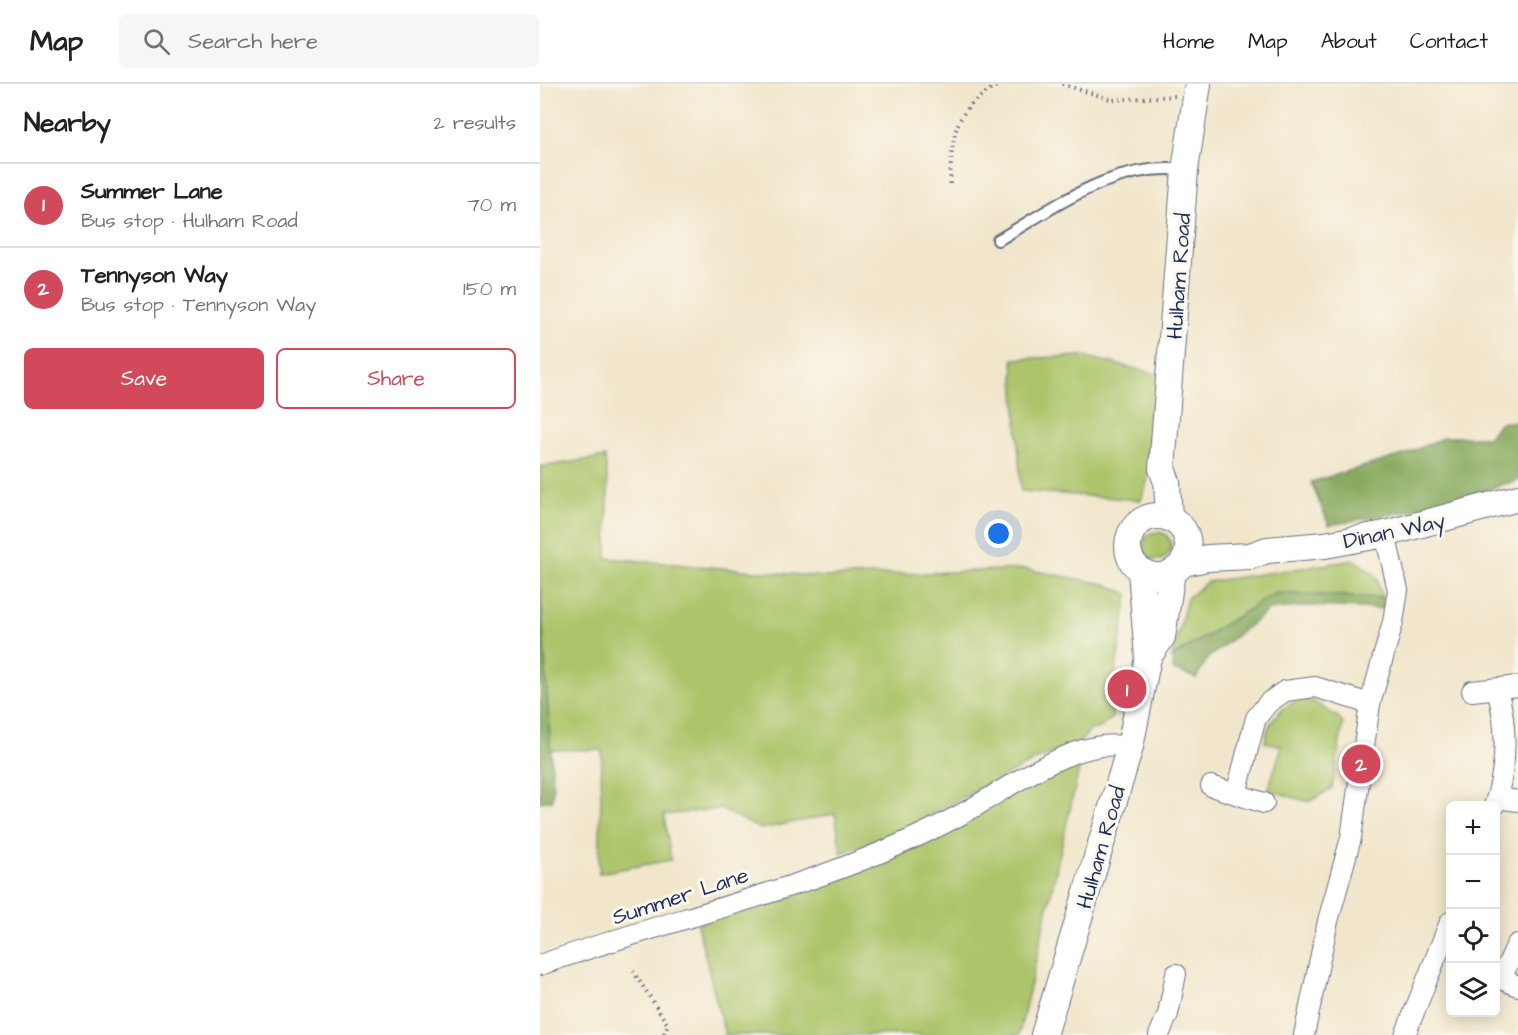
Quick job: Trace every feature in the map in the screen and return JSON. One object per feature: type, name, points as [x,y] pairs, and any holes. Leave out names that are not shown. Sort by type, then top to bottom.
[{"type":"street","name":"Hulham Road","points":[[1148,657],[1162,637],[1178,568],[1188,552],[1167,523],[1167,482],[1162,469],[1185,170],[1198,88]]},
{"type":"street","name":"Dinan Way","points":[[1178,568],[1207,558],[1250,556],[1267,550],[1325,545],[1385,534],[1518,498]]},
{"type":"street","name":"Hulham Road","points":[[1044,1035],[1130,747],[1148,657],[1141,571],[1130,559],[1127,547],[1130,534],[1137,524],[1167,523]]},
{"type":"street","name":"Dinan Way","points":[[1167,523],[1267,550]]},
{"type":"street","points":[[1304,1033],[1328,921],[1351,838],[1370,704],[1393,622],[1398,590],[1385,534]]},
{"type":"street","points":[[1141,571],[1149,575],[1162,576],[1178,568]]},
{"type":"street","points":[[1472,691],[1518,686]]},
{"type":"street","points":[[1236,794],[1256,718],[1268,703],[1285,691],[1315,687],[1370,704]]},
{"type":"street","points":[[1496,801],[1506,734],[1497,690]]},
{"type":"street","name":"Summer Lane","points":[[540,965],[739,902],[922,836],[1053,762],[1094,746],[1113,743],[1130,747]]},
{"type":"street","points":[[1211,786],[1264,803]]},
{"type":"street","points":[[1500,802],[1518,801]]},
{"type":"street","points":[[1505,981],[1517,944]]},
{"type":"street","points":[[1405,1035],[1444,956]]},
{"type":"street","points":[[1159,1035],[1168,1014],[1176,974]]},
{"type":"lane","points":[[998,240],[1107,178],[1159,166],[1185,170]]},
{"type":"path","points":[[950,184],[955,127],[976,97],[1000,84]]},
{"type":"path","points":[[1062,84],[1113,100],[1198,88]]},
{"type":"path","points":[[633,971],[668,1025],[663,1035]]},
{"type":"green space","points":[[1083,356],[1160,375],[1147,482],[1141,500],[1021,491],[1013,359]]},
{"type":"green space","points":[[1518,421],[1518,480],[1421,509],[1329,525],[1311,482],[1407,454],[1444,437],[1489,437],[1499,423]]},
{"type":"green space","points":[[605,457],[608,489],[607,558],[825,577],[1025,569],[1105,584],[1128,594],[1113,687],[1112,718],[1100,728],[1090,730],[1080,742],[1041,757],[897,832],[841,853],[835,814],[761,829],[720,809],[664,815],[671,860],[599,873],[602,750],[550,750],[540,588],[540,467]]},
{"type":"green space","points":[[1157,532],[1167,536],[1171,546],[1167,556],[1157,560],[1147,556],[1143,546],[1147,536]]},
{"type":"green space","points":[[1355,560],[1376,576],[1382,598],[1275,593],[1172,657],[1187,598],[1207,582]]},
{"type":"green space","points":[[541,588],[553,791],[552,800],[540,802]]},
{"type":"green space","points":[[1275,593],[1382,598],[1385,609],[1309,606],[1269,610],[1208,658],[1196,678],[1173,670],[1172,657]]},
{"type":"green space","points":[[1306,697],[1338,717],[1343,724],[1332,788],[1309,802],[1268,790],[1282,746],[1265,742],[1269,726],[1278,713]]},
{"type":"green space","points":[[1081,760],[1019,1035],[725,1035],[697,924]]},
{"type":"place","name":"Summer Lane","points":[[1127,689]]},
{"type":"place","name":"Tennyson Way","points":[[1361,764]]}]
